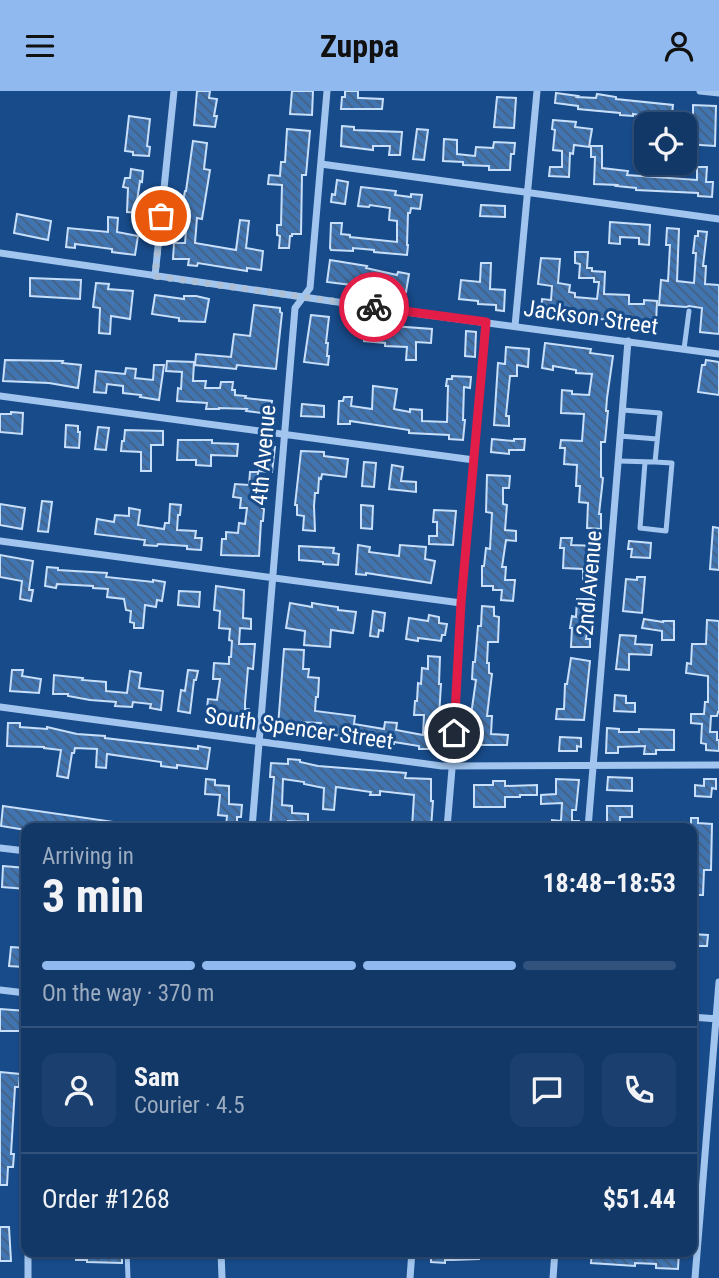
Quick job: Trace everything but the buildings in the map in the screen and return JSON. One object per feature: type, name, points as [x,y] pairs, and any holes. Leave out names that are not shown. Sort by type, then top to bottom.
[{"type":"street","points":[[155,276],[174,91]]},
{"type":"street","name":"4th Avenue","points":[[252,823],[295,308],[310,288],[327,91]]},
{"type":"street","points":[[515,326],[537,91]]},
{"type":"street","points":[[701,91],[719,93]]},
{"type":"street","points":[[321,164],[719,219]]},
{"type":"street","name":"Jackson Street","points":[[0,253],[719,353]]},
{"type":"street","points":[[447,823],[461,603],[486,322]]},
{"type":"street","name":"2nd Avenue","points":[[588,823],[628,341]]},
{"type":"street","points":[[0,396],[474,460]]},
{"type":"street","points":[[0,541],[461,603]]},
{"type":"street","name":"South Spencer Street","points":[[0,708],[452,767],[719,765]]},
{"type":"street","points":[[0,848],[21,850]]},
{"type":"street","points":[[697,1254],[719,982]]},
{"type":"street","points":[[0,990],[21,992]]},
{"type":"street","points":[[697,1017],[717,1019]]},
{"type":"street","points":[[28,1257],[28,1278]]},
{"type":"street","points":[[221,1257],[222,1278]]},
{"type":"street","points":[[410,1278],[412,1257]]},
{"type":"street","points":[[553,1278],[555,1257]]},
{"type":"street","points":[[695,1278],[697,1257]]},
{"type":"lane","points":[[684,349],[689,311]]},
{"type":"lane","points":[[623,409],[660,413],[655,462]]},
{"type":"lane","points":[[620,436],[657,439]]},
{"type":"lane","points":[[618,461],[655,462],[671,463],[666,531],[640,528],[645,462]]},
{"type":"lane","points":[[127,1257],[128,1278]]},
{"type":"way so far","points":[[161,216],[155,276],[374,307]]},
{"type":"route","points":[[374,307],[486,322],[461,603],[454,733]]}]
